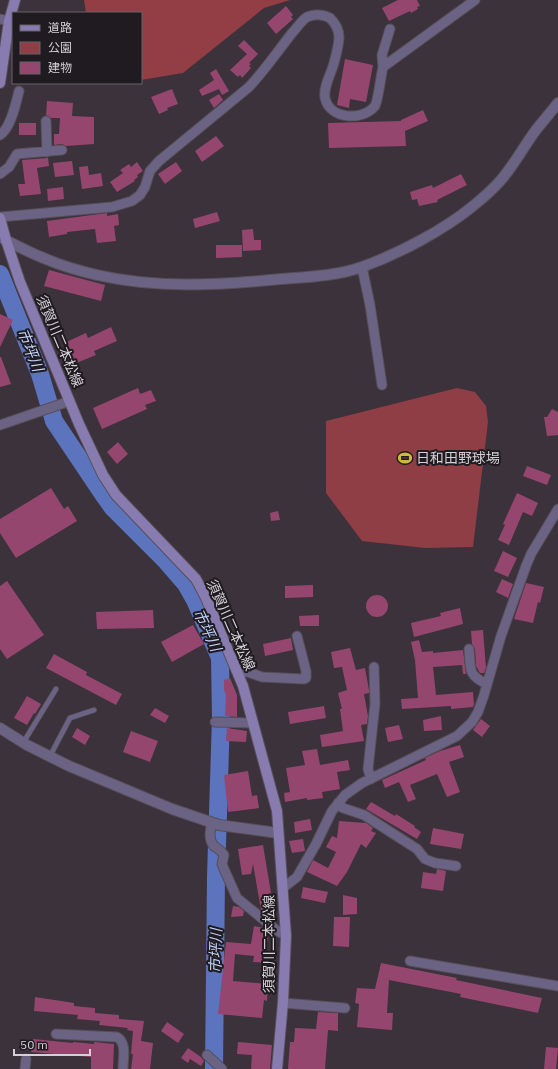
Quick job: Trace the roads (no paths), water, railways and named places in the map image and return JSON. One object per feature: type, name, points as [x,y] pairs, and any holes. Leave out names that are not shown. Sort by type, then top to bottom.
[{"type":"main road","points":[[0,83],[4,20],[14,0]]},
{"type":"main road","name":"須賀川二本松線","points":[[0,218],[3,239],[20,282],[79,424],[102,475],[116,495],[196,579],[243,686],[277,811],[286,933],[283,1003],[277,1069]]},
{"type":"street","points":[[383,68],[475,0]]},
{"type":"street","points":[[0,218],[112,207],[132,201],[140,196],[145,187],[150,171],[249,87],[259,77],[303,20],[310,16],[317,14],[328,17],[332,20],[339,36],[335,62],[326,89],[326,100],[332,110],[341,115],[360,115],[376,105],[383,68],[382,55],[390,29]]},
{"type":"street","points":[[0,135],[4,133],[14,112],[19,91]]},
{"type":"street","points":[[3,239],[45,259],[84,271],[126,280],[178,285],[243,283],[321,276],[362,267],[420,240],[446,225],[472,207],[502,179],[536,130],[558,103]]},
{"type":"street","points":[[46,121],[47,152]]},
{"type":"street","points":[[0,174],[9,167],[17,154],[62,150]]},
{"type":"street","points":[[362,267],[370,306],[382,385]]},
{"type":"street","points":[[0,425],[70,401]]},
{"type":"street","points":[[283,888],[296,878],[327,820],[338,803],[351,790],[424,753],[463,731],[472,722],[478,712],[501,636],[531,554],[558,509]]},
{"type":"street","points":[[238,672],[248,672],[262,677],[306,678],[306,671],[297,636]]},
{"type":"street","points":[[469,649],[471,673],[477,680],[487,684]]},
{"type":"street","points":[[371,779],[368,769],[376,704],[374,667]]},
{"type":"street","points":[[215,722],[253,723]]},
{"type":"street","points":[[0,728],[23,743],[69,766],[172,809],[219,825],[278,833]]},
{"type":"street","points":[[338,803],[343,808],[364,815],[417,849],[425,859],[435,863],[456,866]]},
{"type":"street","points":[[212,823],[209,834],[211,841],[214,846],[221,850],[224,855],[222,864],[237,898],[281,933],[286,933]]},
{"type":"street","points":[[410,961],[558,986]]},
{"type":"street","points":[[283,1003],[345,1008]]},
{"type":"street","points":[[56,1034],[117,1037],[122,1040],[123,1044],[123,1069]]},
{"type":"street","points":[[207,1055],[222,1069]]},
{"type":"lane","points":[[23,743],[56,689]]},
{"type":"lane","points":[[50,756],[70,718],[94,710]]},
{"type":"waterway","name":"市坪川","points":[[0,274],[40,374],[54,421],[113,508],[167,562],[186,584],[195,600],[220,658],[221,717],[216,877],[214,1069]]},
{"type":"place","name":"日和田野球場","points":[[405,458]]}]
